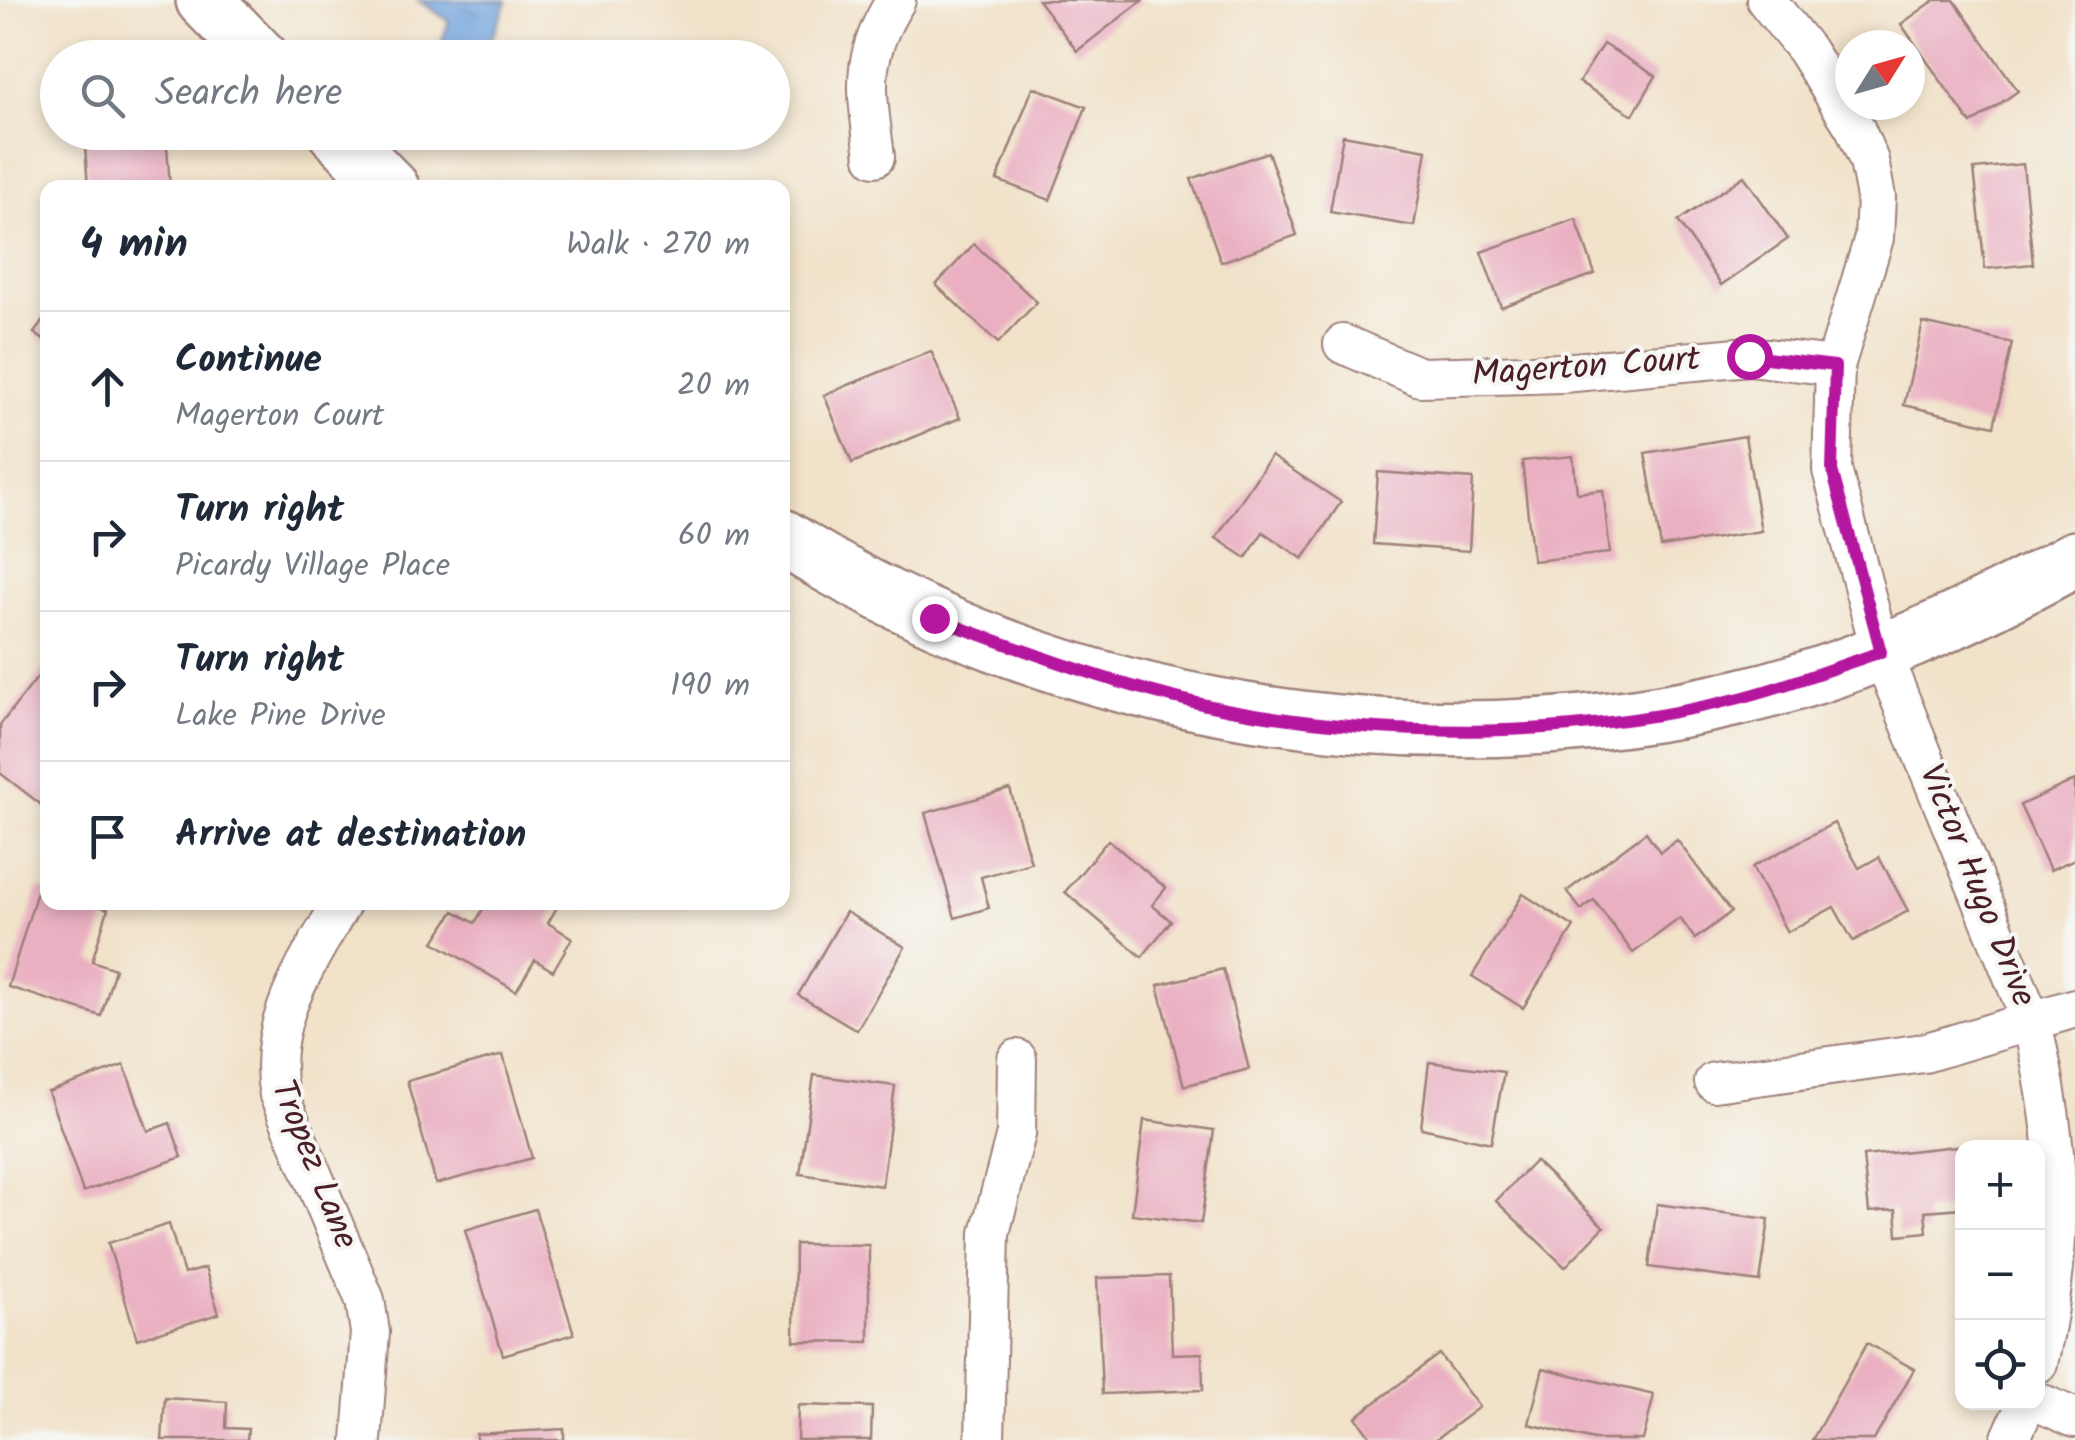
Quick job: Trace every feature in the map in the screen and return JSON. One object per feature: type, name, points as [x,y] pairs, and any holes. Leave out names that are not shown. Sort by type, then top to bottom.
[{"type":"main road","points":[[204,0],[243,40]]},
{"type":"main road","points":[[353,150],[382,180]]},
{"type":"main road","points":[[790,542],[833,570],[934,618],[1074,669],[1230,710],[1362,727],[1522,728],[1638,716],[1743,697],[1881,652],[1999,600],[2075,560]]},
{"type":"street","points":[[875,157],[867,93],[868,52],[896,0]]},
{"type":"street","name":"Victor Hugo Drive","points":[[1766,0],[1806,50],[1856,128],[1869,161],[1876,197],[1874,238],[1859,300],[1835,366],[1832,470],[1881,652],[2032,1023],[2046,1082],[2059,1186],[2053,1292],[2045,1330]]},
{"type":"street","name":"Magerton Court","points":[[1343,344],[1420,376],[1563,374],[1749,356],[1835,366]]},
{"type":"street","name":"Tropez Lane","points":[[337,910],[298,980],[278,1032],[274,1069],[279,1095],[365,1300],[370,1332],[362,1440]]},
{"type":"street","points":[[1714,1082],[1924,1052],[2075,1008]]},
{"type":"street","points":[[986,1440],[990,1234],[1016,1134],[1017,1059]]},
{"type":"street","points":[[2045,1405],[2075,1418]]},
{"type":"street","points":[[2010,1440],[2023,1410]]},
{"type":"water","points":[[418,0],[507,1],[491,40],[442,40],[449,21]]},
{"type":"building","points":[[1038,0],[1143,0],[1077,51]]},
{"type":"building","points":[[1935,0],[1954,0],[2018,91],[1971,124],[1925,58],[1925,30],[1905,30],[1901,24]]},
{"type":"building","points":[[1603,44],[1656,76],[1633,115],[1579,82]]},
{"type":"building","points":[[1033,87],[1086,107],[1050,200],[997,180]]},
{"type":"building","points":[[1343,135],[1427,150],[1414,226],[1330,212]]},
{"type":"building","points":[[85,150],[167,150],[169,180],[87,180]]},
{"type":"building","points":[[1268,152],[1297,235],[1221,262],[1191,179]]},
{"type":"building","points":[[2023,164],[2033,264],[1985,269],[1974,169]]},
{"type":"building","points":[[1744,176],[1788,239],[1721,285],[1678,221]]},
{"type":"building","points":[[1576,219],[1595,274],[1501,307],[1481,252]]},
{"type":"building","points":[[974,244],[1037,302],[998,343],[936,285]]},
{"type":"building","points":[[1923,323],[2012,343],[1994,426],[1904,405]]},
{"type":"building","points":[[931,351],[960,418],[852,463],[824,395]]},
{"type":"building","points":[[1745,436],[1761,531],[1661,547],[1645,453]]},
{"type":"building","points":[[1271,456],[1341,502],[1303,559],[1263,532],[1246,558],[1216,538]]},
{"type":"building","points":[[1573,456],[1577,493],[1603,490],[1610,553],[1533,561],[1522,461]]},
{"type":"building","points":[[1378,472],[1473,479],[1469,551],[1373,544]]},
{"type":"building","points":[[40,674],[40,804],[0,773],[0,725]]},
{"type":"building","points":[[2075,780],[2075,859],[2050,870],[2020,805]]},
{"type":"building","points":[[1010,789],[1031,863],[981,877],[989,908],[955,918],[925,813]]},
{"type":"building","points":[[1834,823],[1859,868],[1879,857],[1908,911],[1853,941],[1834,907],[1787,932],[1752,867]]},
{"type":"building","points":[[1646,832],[1660,852],[1677,840],[1731,912],[1695,939],[1680,918],[1633,953],[1594,900],[1581,910],[1567,891]]},
{"type":"building","points":[[1108,840],[1166,888],[1152,905],[1171,921],[1142,957],[1065,892]]},
{"type":"building","points":[[38,888],[40,910],[108,910],[92,961],[115,969],[101,1016],[8,987]]},
{"type":"building","points":[[1523,894],[1574,927],[1523,1008],[1472,976]]},
{"type":"building","points":[[482,910],[555,910],[548,923],[572,938],[553,971],[535,960],[516,991],[434,942],[454,911],[475,923]]},
{"type":"building","points":[[846,912],[905,947],[857,1030],[798,995]]},
{"type":"building","points":[[1223,969],[1249,1069],[1184,1086],[1158,985]]},
{"type":"building","points":[[503,1055],[532,1158],[436,1184],[407,1081]]},
{"type":"building","points":[[1429,1062],[1504,1072],[1491,1143],[1421,1128]]},
{"type":"building","points":[[124,1065],[148,1131],[170,1123],[182,1157],[83,1192],[48,1092]]},
{"type":"building","points":[[814,1075],[895,1086],[882,1186],[800,1174]]},
{"type":"building","points":[[1144,1120],[1214,1130],[1201,1223],[1132,1214]]},
{"type":"building","points":[[1955,1146],[1955,1209],[1925,1211],[1927,1232],[1898,1235],[1896,1210],[1869,1212],[1863,1156]]},
{"type":"building","points":[[1535,1161],[1604,1227],[1565,1267],[1496,1201]]},
{"type":"building","points":[[1657,1204],[1769,1219],[1760,1282],[1649,1267]]},
{"type":"building","points":[[535,1209],[574,1334],[503,1355],[465,1230]]},
{"type":"building","points":[[169,1224],[184,1274],[205,1268],[219,1314],[137,1339],[108,1243]]},
{"type":"building","points":[[795,1244],[869,1245],[869,1342],[794,1341]]},
{"type":"building","points":[[1169,1276],[1172,1354],[1202,1353],[1203,1390],[1102,1394],[1097,1278]]},
{"type":"building","points":[[1867,1343],[1914,1369],[1874,1440],[1812,1440]]},
{"type":"building","points":[[1439,1354],[1479,1407],[1435,1440],[1373,1440],[1356,1417]]},
{"type":"building","points":[[1543,1368],[1654,1395],[1643,1440],[1594,1440],[1529,1424]]},
{"type":"building","points":[[165,1398],[227,1402],[226,1428],[248,1429],[247,1440],[162,1440]]},
{"type":"building","points":[[798,1405],[872,1407],[871,1440],[797,1440]]},
{"type":"building","points":[[564,1429],[564,1440],[476,1440],[476,1434]]},
{"type":"route","points":[[934,618],[1074,669],[1230,710],[1362,727],[1522,728],[1638,716],[1743,697],[1881,652],[1832,470],[1835,366],[1749,356]]}]
